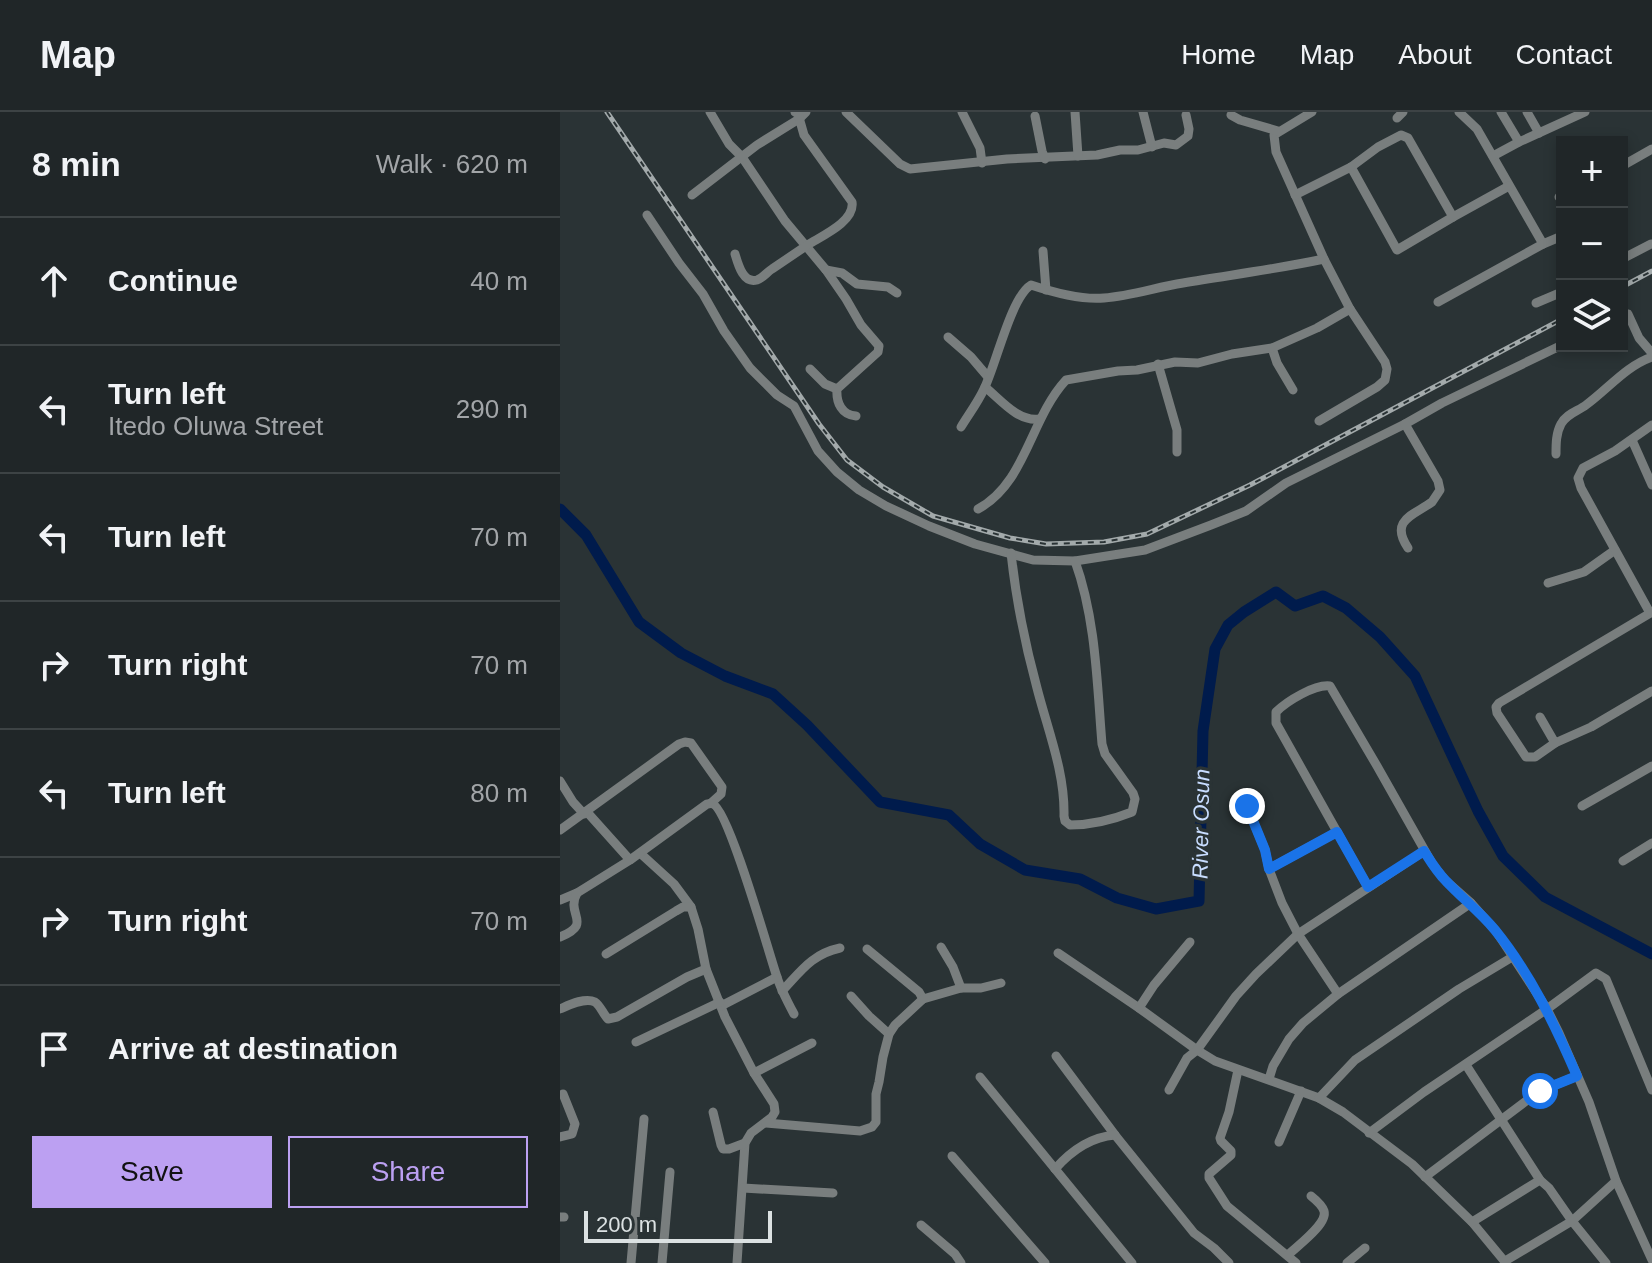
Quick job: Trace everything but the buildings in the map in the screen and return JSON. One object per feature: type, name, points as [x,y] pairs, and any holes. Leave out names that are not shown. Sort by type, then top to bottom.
[{"type":"street","points":[[710,112],[729,144],[742,157],[785,221],[826,270],[861,325],[879,346],[878,352],[837,389]]},
{"type":"street","points":[[846,112],[900,164],[910,169],[1007,159],[1078,156],[1164,143],[1176,145],[1188,136],[1186,115]]},
{"type":"street","points":[[962,112],[980,148],[982,163]]},
{"type":"street","points":[[1075,112],[1078,156]]},
{"type":"street","points":[[1143,112],[1152,147]]},
{"type":"street","points":[[1312,112],[1274,135],[1276,152],[1324,259],[1387,369],[1385,380],[1319,421]]},
{"type":"street","points":[[1459,112],[1477,129],[1543,244]]},
{"type":"street","points":[[1501,112],[1519,142]]},
{"type":"street","points":[[1527,112],[1539,133]]},
{"type":"street","points":[[1493,156],[1585,112]]},
{"type":"street","points":[[692,195],[800,114],[804,135],[852,202],[851,214],[760,280],[752,281],[743,274],[735,254]]},
{"type":"street","points":[[1231,115],[1278,131]]},
{"type":"street","points":[[1035,116],[1045,159]]},
{"type":"street","points":[[1295,195],[1351,167],[1397,136],[1405,136],[1453,217]]},
{"type":"street","points":[[1628,163],[1652,149]]},
{"type":"street","points":[[1351,167],[1397,250],[1509,186]]},
{"type":"street","points":[[647,215],[750,368],[777,395],[794,406],[818,451],[837,472],[859,490],[915,520],[975,544],[1033,560],[1075,561],[1145,550],[1246,511],[1286,483],[1556,348]]},
{"type":"street","points":[[1438,302],[1556,239]]},
{"type":"street","points":[[1628,256],[1651,244]]},
{"type":"street","points":[[1043,251],[1046,290]]},
{"type":"street","points":[[961,427],[987,382],[1024,290],[1031,285],[1094,299],[1324,259]]},
{"type":"street","points":[[826,270],[842,273],[857,284],[888,287],[897,293]]},
{"type":"street","points":[[1536,303],[1556,295]]},
{"type":"street","points":[[978,509],[991,502],[1017,470],[1039,419],[1066,380],[1158,364],[1198,363],[1272,348],[1350,309]]},
{"type":"street","points":[[1556,454],[1559,426],[1563,419],[1652,355],[1639,338],[1628,314]]},
{"type":"street","points":[[948,337],[971,357],[987,382],[1022,418],[1039,419]]},
{"type":"street","points":[[1272,348],[1293,390]]},
{"type":"street","points":[[1158,364],[1177,430],[1177,452]]},
{"type":"street","points":[[810,369],[825,384],[837,389]]},
{"type":"street","points":[[837,389],[838,404],[844,412],[856,416]]},
{"type":"street","points":[[1405,424],[1429,464],[1440,490],[1433,501],[1413,512],[1401,527],[1402,539],[1408,548]]},
{"type":"street","points":[[1652,425],[1583,468],[1578,478],[1651,612],[1496,707],[1526,757],[1535,757],[1652,691]]},
{"type":"street","points":[[1632,440],[1652,485]]},
{"type":"street","points":[[1548,583],[1584,572],[1615,550]]},
{"type":"street","points":[[1011,553],[1028,653],[1062,780],[1065,821],[1070,825],[1084,825],[1132,812],[1135,799],[1105,754],[1102,744],[1093,641],[1082,581],[1075,561]]},
{"type":"street","points":[[1368,887],[1276,723],[1275,716],[1280,708],[1323,685],[1330,686],[1424,851],[1446,881],[1496,931],[1547,1009],[1589,1102],[1616,1181],[1652,1260]]},
{"type":"street","points":[[1540,717],[1555,743]]},
{"type":"street","points":[[560,830],[685,742],[691,743],[722,787],[721,794],[711,803],[630,860],[560,900]]},
{"type":"street","points":[[1582,806],[1652,766]]},
{"type":"street","points":[[560,781],[573,802],[630,860]]},
{"type":"street","points":[[711,803],[725,825],[752,895],[782,991],[794,1014]]},
{"type":"street","points":[[1247,806],[1282,903],[1298,934],[1338,994]]},
{"type":"street","points":[[1269,869],[1337,832]]},
{"type":"street","points":[[1623,861],[1652,843]]},
{"type":"street","points":[[1169,1090],[1187,1058],[1197,1050],[1246,985],[1298,934],[1424,851]]},
{"type":"street","points":[[640,853],[674,884],[691,907],[706,969],[720,1004],[775,1108],[772,1117],[751,1133],[745,1143],[737,1263]]},
{"type":"street","points":[[560,937],[577,928],[573,900],[577,893]]},
{"type":"street","points":[[1269,1079],[1289,1039],[1303,1023],[1338,994],[1471,903]]},
{"type":"street","points":[[606,954],[683,907],[691,907]]},
{"type":"street","points":[[1139,1008],[1190,942]]},
{"type":"street","points":[[941,947],[961,988]]},
{"type":"street","points":[[782,991],[811,960],[826,951],[840,948]]},
{"type":"street","points":[[867,949],[919,992],[923,999]]},
{"type":"street","points":[[1058,953],[1215,1061],[1319,1098],[1343,1112],[1412,1164],[1472,1222],[1506,1262],[1572,1221],[1616,1181]]},
{"type":"street","points":[[1319,1098],[1355,1060],[1459,989],[1514,956]]},
{"type":"street","points":[[560,1009],[592,1001],[598,1004],[608,1019],[617,1017],[706,969]]},
{"type":"street","points":[[1369,1133],[1596,973],[1606,979],[1652,1090]]},
{"type":"street","points":[[636,1042],[777,977]]},
{"type":"street","points":[[766,1123],[860,1131],[872,1127],[876,1122],[876,1094],[889,1034],[895,1025],[923,999],[961,988],[981,988],[1001,983]]},
{"type":"street","points":[[851,996],[889,1034]]},
{"type":"street","points":[[754,1073],[812,1043]]},
{"type":"street","points":[[1056,1056],[1194,1233],[1229,1263]]},
{"type":"street","points":[[1466,1065],[1540,1180],[1606,1263]]},
{"type":"street","points":[[1238,1070],[1220,1140],[1231,1155],[1209,1176],[1227,1206],[1296,1263]]},
{"type":"street","points":[[1425,1177],[1540,1091],[1577,1076]]},
{"type":"street","points":[[980,1077],[1132,1263]]},
{"type":"street","points":[[1279,1142],[1301,1091]]},
{"type":"street","points":[[560,1137],[572,1134],[575,1124],[563,1094]]},
{"type":"street","points":[[713,1112],[723,1149],[745,1143]]},
{"type":"street","points":[[631,1263],[644,1119]]},
{"type":"street","points":[[1055,1169],[1087,1143],[1102,1136],[1115,1135]]},
{"type":"street","points":[[952,1156],[1045,1263]]},
{"type":"street","points":[[662,1263],[670,1172]]},
{"type":"street","points":[[1472,1222],[1540,1180]]},
{"type":"street","points":[[743,1188],[833,1193]]},
{"type":"street","points":[[1288,1255],[1321,1224],[1325,1216],[1323,1208],[1311,1196]]},
{"type":"street","points":[[921,1225],[956,1261]]},
{"type":"street","points":[[1347,1263],[1365,1248]]},
{"type":"waterway","name":"River Osun","points":[[560,509],[586,535],[639,622],[681,653],[725,676],[773,694],[880,802],[949,815],[980,844],[1025,870],[1080,879],[1117,898],[1156,909],[1199,901],[1203,731],[1215,649],[1228,625],[1276,592],[1295,606],[1323,596],[1346,608],[1380,637],[1415,676],[1478,811],[1503,856],[1545,897],[1652,954]]},
{"type":"railway","points":[[607,112],[819,424],[847,460],[883,487],[933,516],[1010,538],[1046,544],[1104,542],[1147,534],[1250,485],[1556,322]]},
{"type":"railway","points":[[1628,284],[1652,271]]},
{"type":"route","points":[[1247,806],[1265,850],[1269,869],[1337,832],[1368,887],[1424,851],[1446,881],[1496,931],[1547,1009],[1559,1033],[1577,1076],[1540,1091]]}]
